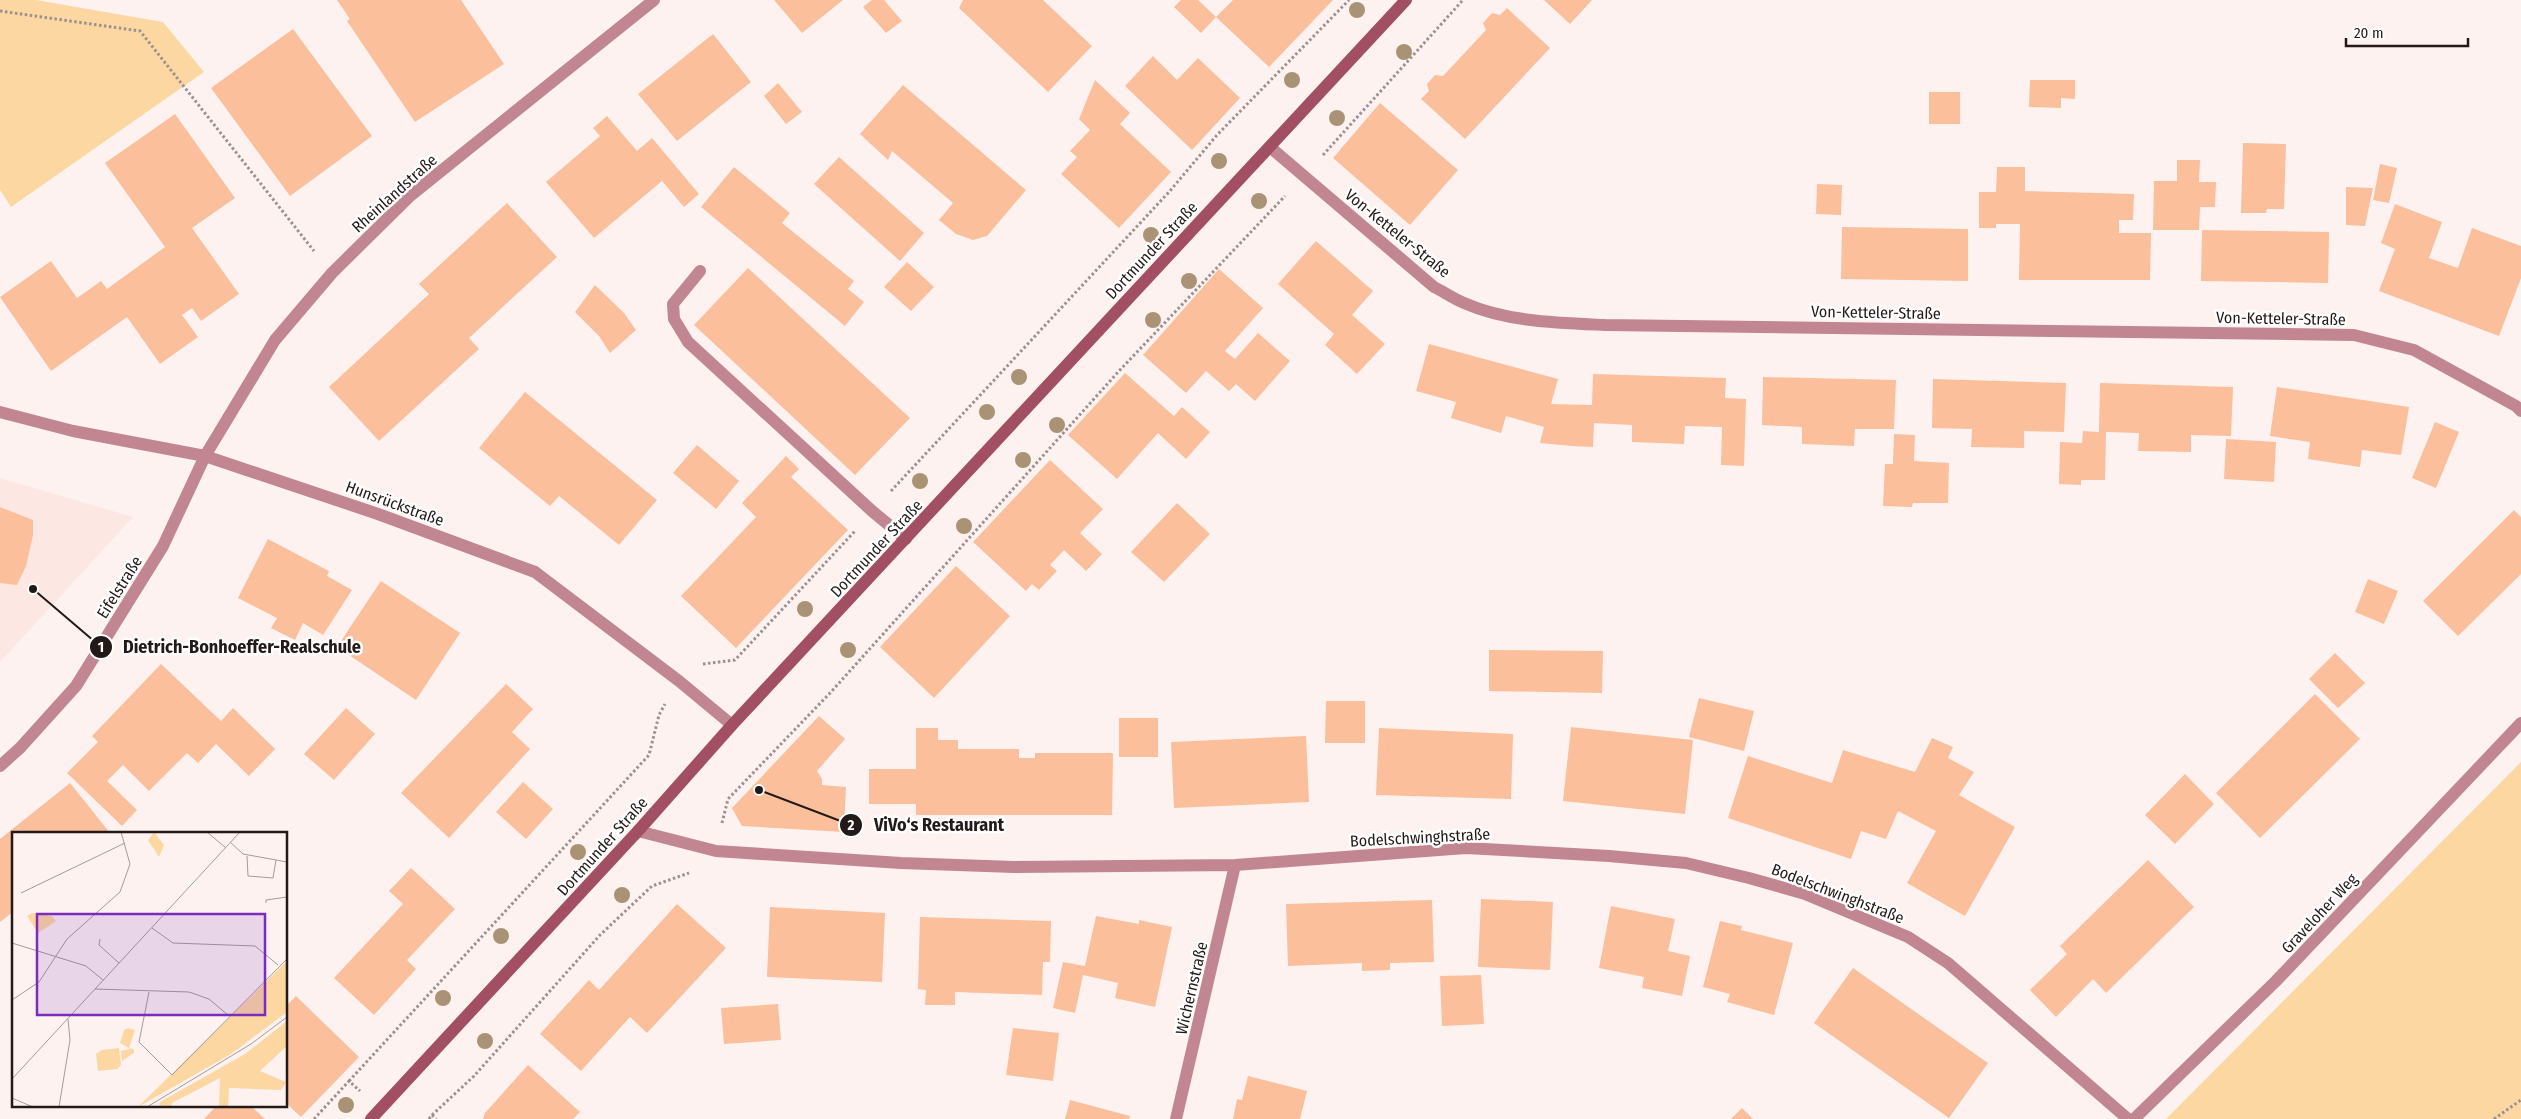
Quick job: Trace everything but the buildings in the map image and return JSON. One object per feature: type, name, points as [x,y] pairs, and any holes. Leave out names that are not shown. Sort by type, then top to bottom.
[{"type":"street","name":"Rheinlandstraße","points":[[206,456],[275,340],[332,273],[410,196],[654,0]]},
{"type":"street","name":"Dortmunder Straße","points":[[371,1119],[638,831],[732,725],[1406,0]]},
{"type":"street","name":"Von-Ketteler-Straße","points":[[1270,147],[1434,287],[1465,304],[1501,314],[1549,322],[1605,325],[2354,335],[2414,350],[2516,406],[2521,411]]},
{"type":"street","points":[[700,271],[673,304],[674,319],[688,342],[872,512],[906,539]]},
{"type":"street","name":"Hunsrückstraße","points":[[0,412],[73,431],[206,456],[378,514],[535,572],[679,681],[732,725]]},
{"type":"street","name":"Eifelstraße","points":[[0,766],[20,748],[76,686],[163,546],[206,456]]},
{"type":"street","name":"Graveloher Weg","points":[[2134,1119],[2276,981],[2521,723]]},
{"type":"street","name":"Bodelschwinghstraße","points":[[638,831],[716,851],[900,863],[1014,867],[1235,865],[1466,848],[1609,856],[1686,863],[1805,894],[1908,937],[1948,963],[2128,1119]]},
{"type":"street","name":"Wichernstraße","points":[[1176,1119],[1235,865]]},
{"type":"path","points":[[349,1081],[648,755],[659,715],[679,681],[704,663],[735,660],[1169,192],[1217,135],[1349,0]]},
{"type":"path","points":[[429,1119],[474,1076],[600,935],[652,886],[687,875],[716,851],[728,799],[831,692],[1119,371],[1284,196],[1307,179],[1327,150],[1464,0]]},
{"type":"path","points":[[0,11],[140,31],[332,273]]},
{"type":"path","points":[[2494,1119],[2521,1100]]},
{"type":"path","points":[[432,1115],[436,1119]]},
{"type":"shaded area","points":[[0,0],[36,0],[163,22],[204,72],[11,207],[0,190]]},
{"type":"shaded area","points":[[0,478],[133,517],[0,662]]},
{"type":"shaded area","points":[[2521,762],[2521,1119],[2166,1119]]},
{"type":"place","name":"Dietrich-Bonhoeffer-Realschule","points":[[33,589]]},
{"type":"place","name":"ViVo‘s Restaurant","points":[[759,790]]}]
